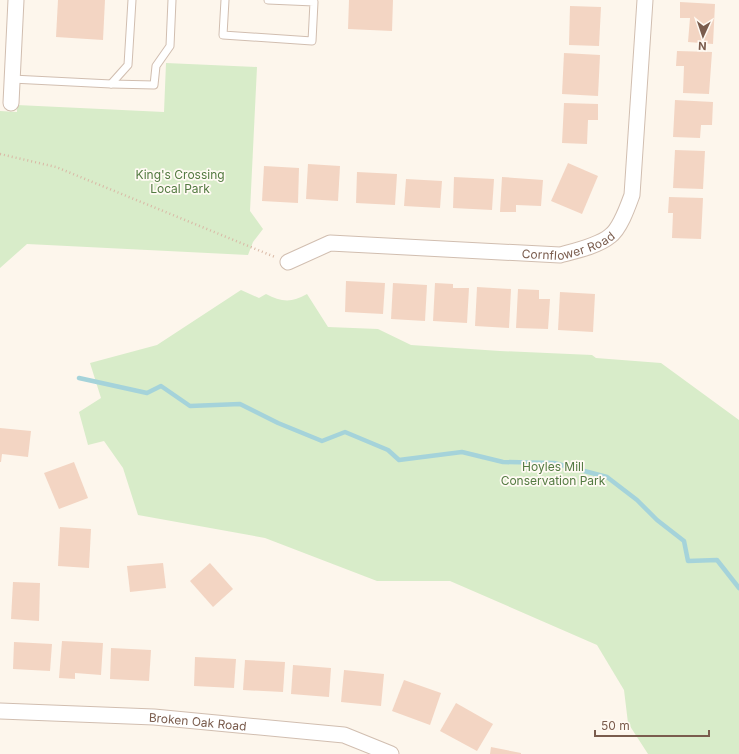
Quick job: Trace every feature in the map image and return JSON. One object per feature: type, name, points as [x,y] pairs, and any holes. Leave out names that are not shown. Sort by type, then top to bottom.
[{"type":"street","points":[[8,103],[12,79],[16,0]]},
{"type":"street","name":"Cornflower Road","points":[[288,262],[330,243],[560,255],[586,248],[611,236],[623,218],[632,195],[645,0]]},
{"type":"street","name":"Broken Oak Road","points":[[0,711],[154,717],[344,735],[391,754]]},
{"type":"lane","points":[[111,84],[128,65],[132,0]]},
{"type":"lane","points":[[12,79],[154,85],[156,66],[170,46],[172,0]]},
{"type":"lane","points":[[224,0],[223,36],[312,41],[314,2],[268,0]]},
{"type":"path","points":[[0,154],[56,167],[288,262]]},
{"type":"green space","name":"King's Crossing Local Park","points":[[166,63],[257,67],[250,211],[263,229],[253,242],[248,255],[27,244],[0,268],[0,111],[17,112],[17,105],[164,112]]},
{"type":"green space","name":"Hoyles Mill Conservation Park","points":[[241,290],[259,298],[266,294],[282,300],[296,299],[307,294],[328,327],[378,329],[411,345],[592,355],[596,358],[661,363],[739,420],[739,754],[648,754],[628,723],[624,690],[597,645],[450,581],[377,581],[265,538],[138,515],[123,468],[104,441],[88,445],[79,412],[101,398],[90,363],[157,345]]},
{"type":"building","points":[[58,0],[105,0],[103,40],[56,37]]},
{"type":"building","points":[[349,0],[393,0],[392,31],[348,29]]},
{"type":"building","points":[[680,2],[715,4],[713,44],[688,42],[690,18],[680,18]]},
{"type":"building","points":[[570,6],[601,7],[599,46],[569,45]]},
{"type":"building","points":[[677,51],[712,52],[709,94],[683,93],[684,66],[676,66]]},
{"type":"building","points":[[564,53],[600,55],[598,96],[562,94]]},
{"type":"building","points":[[675,100],[713,102],[712,125],[701,125],[700,138],[673,137]]},
{"type":"building","points":[[564,103],[598,104],[598,120],[588,120],[587,144],[562,143]]},
{"type":"building","points":[[675,150],[705,151],[703,189],[673,188]]},
{"type":"building","points":[[568,163],[598,176],[582,214],[551,201]]},
{"type":"building","points":[[308,164],[340,166],[338,201],[306,199]]},
{"type":"building","points":[[264,166],[299,168],[298,203],[262,201]]},
{"type":"building","points":[[357,172],[397,174],[395,205],[356,203]]},
{"type":"building","points":[[454,177],[494,179],[492,210],[453,208]]},
{"type":"building","points":[[502,177],[543,180],[541,206],[516,205],[516,212],[500,212]]},
{"type":"building","points":[[406,179],[442,181],[440,208],[404,206]]},
{"type":"building","points":[[669,197],[703,198],[701,239],[672,238],[673,213],[668,213]]},
{"type":"building","points":[[346,281],[385,283],[383,314],[345,312]]},
{"type":"building","points":[[393,283],[427,285],[425,321],[391,319]]},
{"type":"building","points":[[435,283],[453,284],[453,288],[469,288],[467,323],[433,321]]},
{"type":"building","points":[[477,287],[511,289],[509,328],[475,326]]},
{"type":"building","points":[[518,289],[539,290],[539,299],[550,299],[548,329],[516,328]]},
{"type":"building","points":[[560,292],[595,294],[593,332],[558,330]]},
{"type":"building","points":[[0,428],[31,431],[28,457],[2,454],[0,462]]},
{"type":"building","points":[[74,462],[88,498],[59,509],[44,473]]},
{"type":"building","points":[[60,527],[91,529],[89,568],[58,566]]},
{"type":"building","points":[[163,563],[166,588],[130,592],[127,566]]},
{"type":"building","points":[[210,563],[233,589],[213,607],[190,581]]},
{"type":"building","points":[[13,582],[40,583],[39,621],[11,619]]},
{"type":"building","points":[[62,641],[103,643],[101,675],[75,673],[75,679],[59,678]]},
{"type":"building","points":[[14,642],[52,644],[50,671],[13,669]]},
{"type":"building","points":[[111,648],[151,650],[149,681],[110,679]]},
{"type":"building","points":[[195,657],[236,659],[234,688],[194,686]]},
{"type":"building","points":[[245,660],[285,662],[283,692],[243,690]]},
{"type":"building","points":[[293,665],[331,668],[329,697],[291,694]]},
{"type":"building","points":[[344,670],[384,674],[381,706],[341,702]]},
{"type":"building","points":[[404,680],[441,693],[430,725],[392,711]]},
{"type":"building","points":[[456,703],[493,724],[477,751],[440,731]]},
{"type":"building","points":[[491,747],[521,753],[521,754],[490,754]]},
{"type":"waterway","points":[[79,378],[147,393],[161,386],[190,406],[240,404],[278,423],[322,441],[345,432],[388,450],[399,460],[462,452],[503,462],[554,463],[607,477],[637,500],[657,520],[684,541],[688,561],[717,560],[739,588]]}]
